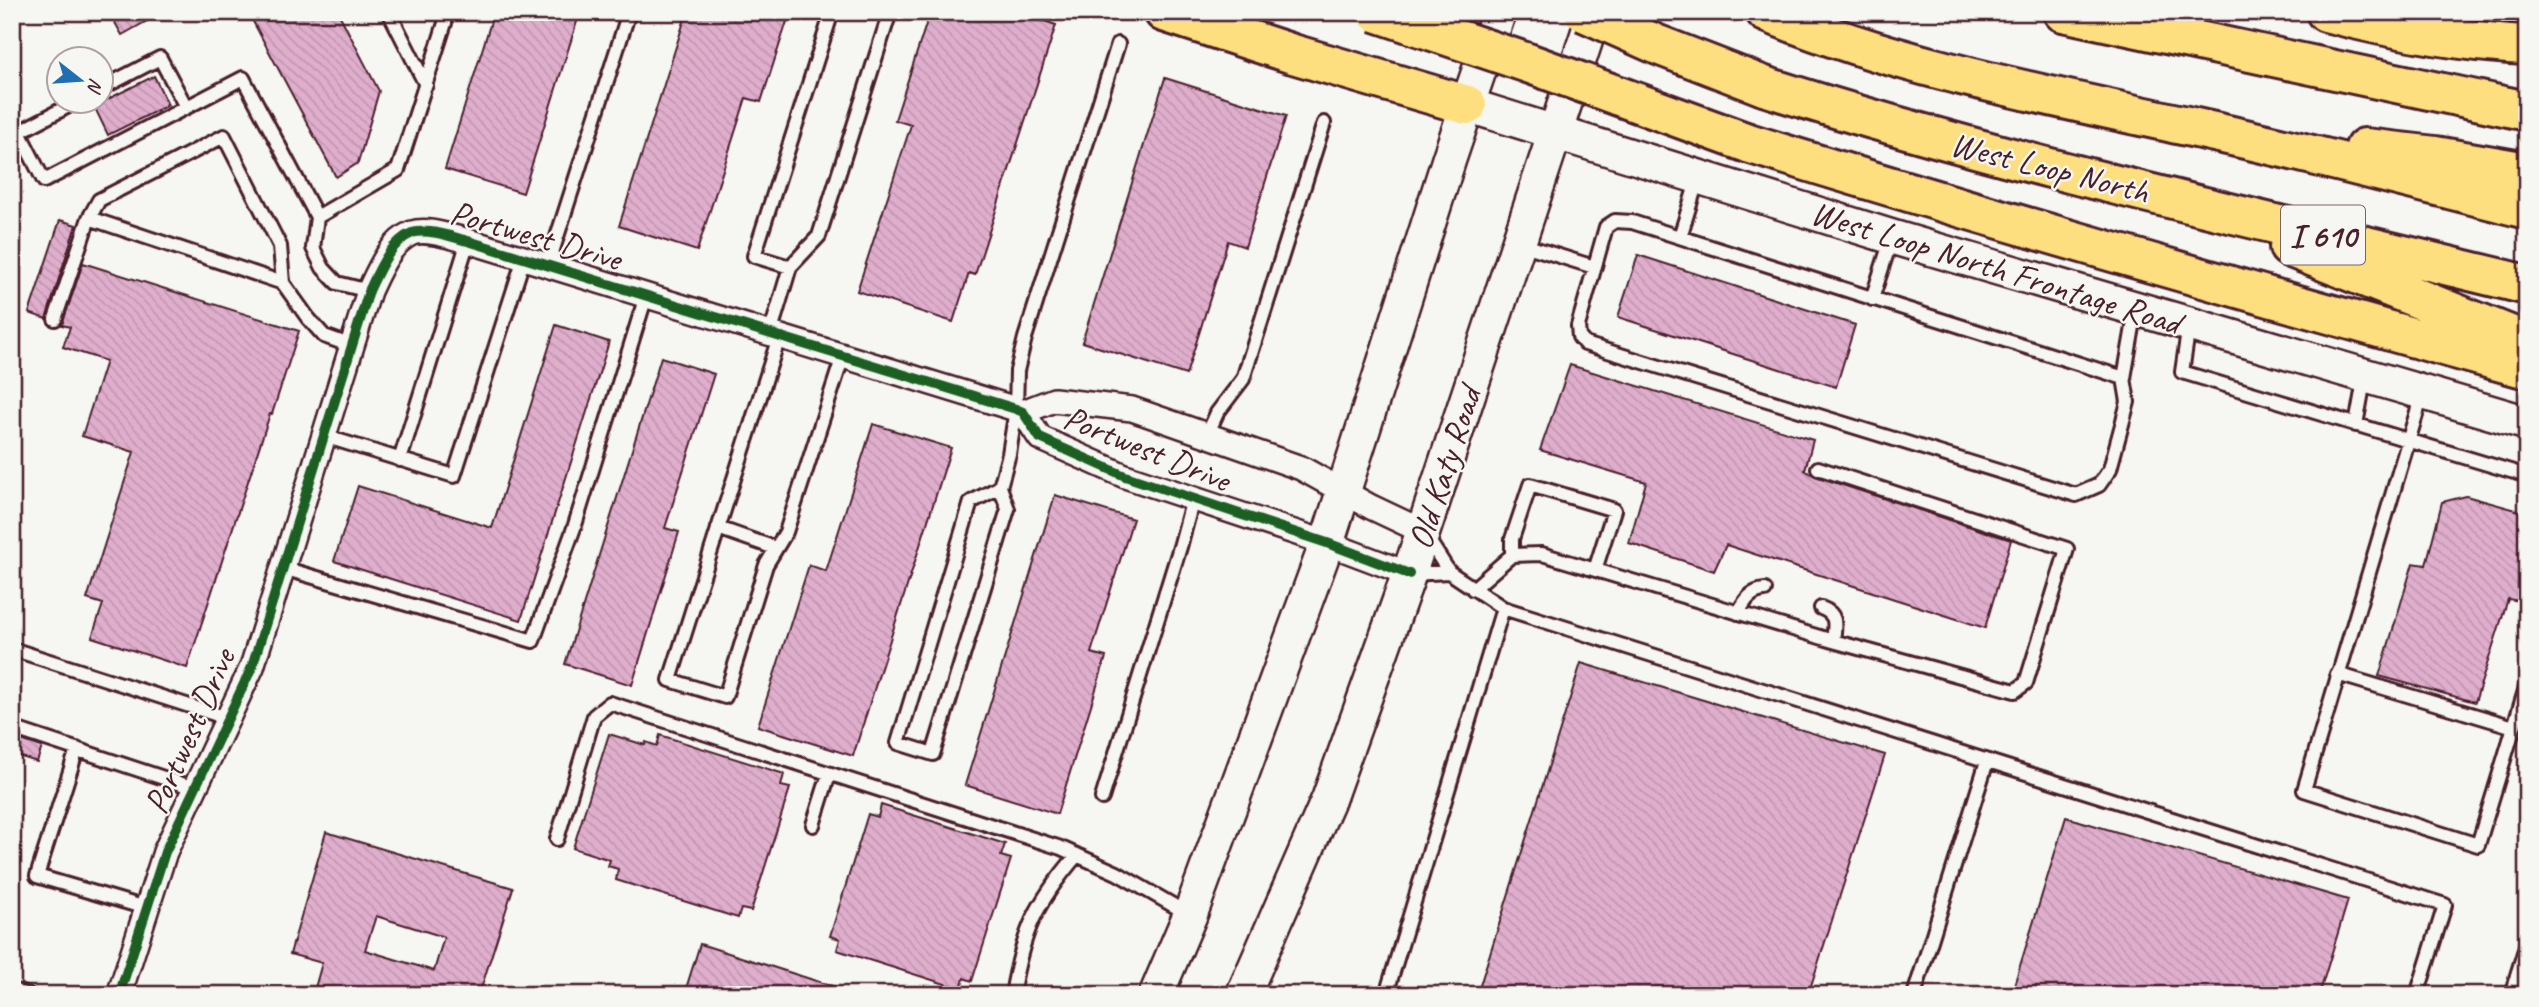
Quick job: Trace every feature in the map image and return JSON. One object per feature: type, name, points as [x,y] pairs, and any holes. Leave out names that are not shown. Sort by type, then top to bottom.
[{"type":"highway","points":[[1164,12],[1293,54],[1467,105]]},
{"type":"highway","points":[[1376,12],[1528,63],[1748,143],[1980,215],[2231,288],[2527,369]]},
{"type":"highway","name":"West Loop North","points":[[1584,12],[1658,45],[1764,86],[1933,138],[2527,285]]},
{"type":"highway","points":[[2063,12],[2527,111]]},
{"type":"highway","points":[[2326,12],[2377,25],[2450,38],[2527,45]]},
{"type":"highway","name":"West Loop North","points":[[1775,16],[1900,58],[2023,90],[2220,133],[2527,208]]},
{"type":"highway","points":[[2220,133],[2435,156],[2527,172]]},
{"type":"highway","points":[[2120,184],[2350,271],[2527,342]]},
{"type":"main road","points":[[1156,995],[1190,915],[1327,542],[1499,12]]},
{"type":"main road","name":"Old Katy Road","points":[[1243,995],[1329,798],[1424,532],[1595,12]]},
{"type":"main road","name":"West Loop North Frontage Road","points":[[1467,105],[1892,237],[2527,423]]},
{"type":"street","name":"Portwest Drive","points":[[119,995],[166,852],[252,667],[369,291],[380,266],[395,246],[412,233],[433,233],[468,241],[1019,411],[1040,438],[1125,477],[1327,542],[1409,574]]},
{"type":"street","name":"Portwest Drive","points":[[1019,411],[1054,400],[1132,409],[1301,468],[1424,532]]},
{"type":"lane","points":[[389,12],[426,85]]},
{"type":"lane","points":[[317,217],[398,170],[445,23],[445,12]]},
{"type":"lane","points":[[548,265],[629,12]]},
{"type":"lane","points":[[790,267],[754,256],[832,12]]},
{"type":"lane","points":[[843,356],[786,532],[766,565],[725,697],[670,680],[718,528],[774,335],[790,267],[819,236],[890,12]]},
{"type":"lane","points":[[1000,487],[971,502],[898,743],[933,754],[1008,509],[1000,487],[1019,411],[1017,371],[1025,338],[1118,44]]},
{"type":"lane","points":[[116,81],[160,58],[186,107]]},
{"type":"lane","points":[[49,116],[19,132],[44,181],[243,78],[317,217],[313,248],[323,268],[337,283],[369,291]]},
{"type":"lane","points":[[1207,435],[1217,413],[1243,379],[1324,122]]},
{"type":"lane","points":[[55,319],[89,218],[99,200],[224,136],[280,246],[283,283],[307,318],[324,336],[352,346]]},
{"type":"lane","points":[[1680,237],[1698,178]]},
{"type":"lane","points":[[89,218],[283,283]]},
{"type":"lane","points":[[2124,378],[1632,222],[1615,221],[1606,227],[1578,326],[1579,337],[1585,344],[2077,495],[2099,485],[2110,469],[2128,402],[2124,378],[2137,310]]},
{"type":"lane","points":[[1872,299],[1892,237]]},
{"type":"lane","points":[[400,460],[468,241]]},
{"type":"lane","points":[[1518,243],[1594,267]]},
{"type":"lane","points":[[324,436],[454,476],[524,258]]},
{"type":"lane","points":[[283,568],[533,641],[575,525],[646,296]]},
{"type":"lane","points":[[2189,325],[2182,373],[2527,476]]},
{"type":"lane","points":[[2356,425],[2365,375]]},
{"type":"lane","points":[[2423,391],[2304,790],[2478,845],[2527,684]]},
{"type":"lane","points":[[1473,589],[1512,555],[1542,554],[1833,641],[2015,691],[2026,683],[2067,549],[1818,468]]},
{"type":"lane","points":[[1512,555],[1512,539],[1530,485],[1614,510],[1595,570]]},
{"type":"lane","points":[[1102,798],[1193,499]]},
{"type":"lane","points":[[718,528],[775,548]]},
{"type":"lane","points":[[1424,532],[1448,572],[1503,608],[2445,905],[2417,995]]},
{"type":"lane","points":[[1409,574],[1448,572]]},
{"type":"lane","points":[[1738,613],[1748,596],[1765,590]]},
{"type":"lane","points":[[1386,995],[1503,608]]},
{"type":"lane","points":[[1821,608],[1830,611],[1834,617],[1833,641]]},
{"type":"lane","points":[[12,649],[227,718]]},
{"type":"lane","points":[[2337,674],[2514,727]]},
{"type":"lane","points":[[557,839],[594,716],[610,703],[1077,855],[1117,873],[1190,915]]},
{"type":"lane","points":[[12,728],[194,788]]},
{"type":"lane","points":[[77,749],[37,876],[146,908]]},
{"type":"lane","points":[[1914,995],[1987,761]]},
{"type":"lane","points":[[813,825],[829,774]]},
{"type":"lane","points":[[1012,995],[1027,930],[1038,905],[1077,855]]},
{"type":"lane","points":[[2511,995],[2525,958],[2527,943]]},
{"type":"lane","points":[[12,990],[28,995]]},
{"type":"building","points":[[109,12],[163,12],[122,35]]},
{"type":"building","points":[[248,12],[338,12],[379,91],[358,163],[336,177]]},
{"type":"building","points":[[494,12],[580,12],[523,193],[445,169]]},
{"type":"building","points":[[687,12],[790,12],[761,102],[746,98],[697,251],[619,226]]},
{"type":"building","points":[[930,12],[1018,12],[1056,25],[975,275],[969,273],[953,322],[857,291],[911,125],[895,120]]},
{"type":"building","points":[[154,76],[168,105],[108,135],[99,116],[116,116],[116,95]]},
{"type":"building","points":[[1165,78],[1286,116],[1245,247],[1228,241],[1186,375],[1082,342]]},
{"type":"building","points":[[60,220],[76,225],[46,319],[29,313]]},
{"type":"building","points":[[1638,255],[1855,325],[1836,387],[1618,317]]},
{"type":"building","points":[[83,263],[299,331],[187,668],[92,637],[103,604],[87,599],[134,452],[82,436],[106,361],[63,347],[70,327],[62,325]]},
{"type":"building","points":[[556,325],[609,342],[521,620],[334,561],[358,486],[492,528]]},
{"type":"building","points":[[661,357],[714,374],[665,528],[679,532],[632,685],[565,664]]},
{"type":"building","points":[[1570,365],[1813,440],[1805,470],[1815,476],[2011,540],[1985,628],[1726,545],[1714,571],[1629,543],[1646,482],[1540,450]]},
{"type":"building","points":[[873,424],[951,448],[853,756],[758,726],[809,565],[826,571]]},
{"type":"building","points":[[1055,495],[1133,519],[1091,653],[1106,657],[1057,814],[965,785]]},
{"type":"building","points":[[2466,496],[2527,513],[2527,602],[2508,599],[2475,702],[2379,676],[2413,563],[2426,565],[2442,502]]},
{"type":"building","points":[[1581,663],[1885,755],[1808,995],[1477,995]]},
{"type":"building","points":[[609,734],[657,746],[660,735],[784,774],[781,786],[790,788],[751,911],[741,909],[738,918],[616,880],[618,869],[608,866],[610,860],[573,848]]},
{"type":"building","points":[[12,737],[42,747],[37,762],[12,754]]},
{"type":"building","points":[[881,805],[1005,844],[1001,856],[1011,859],[972,981],[964,978],[961,989],[837,950],[840,939],[830,936],[868,814],[878,817]]},
{"type":"building","points":[[2066,817],[2348,900],[2319,995],[2011,995]]},
{"type":"building","points":[[326,832],[513,888],[479,995],[313,995],[322,963],[290,954]],"holes":[[[376,916],[444,937],[434,971],[365,950]]]},
{"type":"building","points":[[700,944],[848,991],[848,995],[684,995]]},
{"type":"cycle path","points":[[119,995],[165,852],[252,667],[369,291],[391,250],[412,233],[433,232],[468,241],[1016,409],[1023,412],[1040,438],[1125,476],[1327,543],[1409,574]]}]
